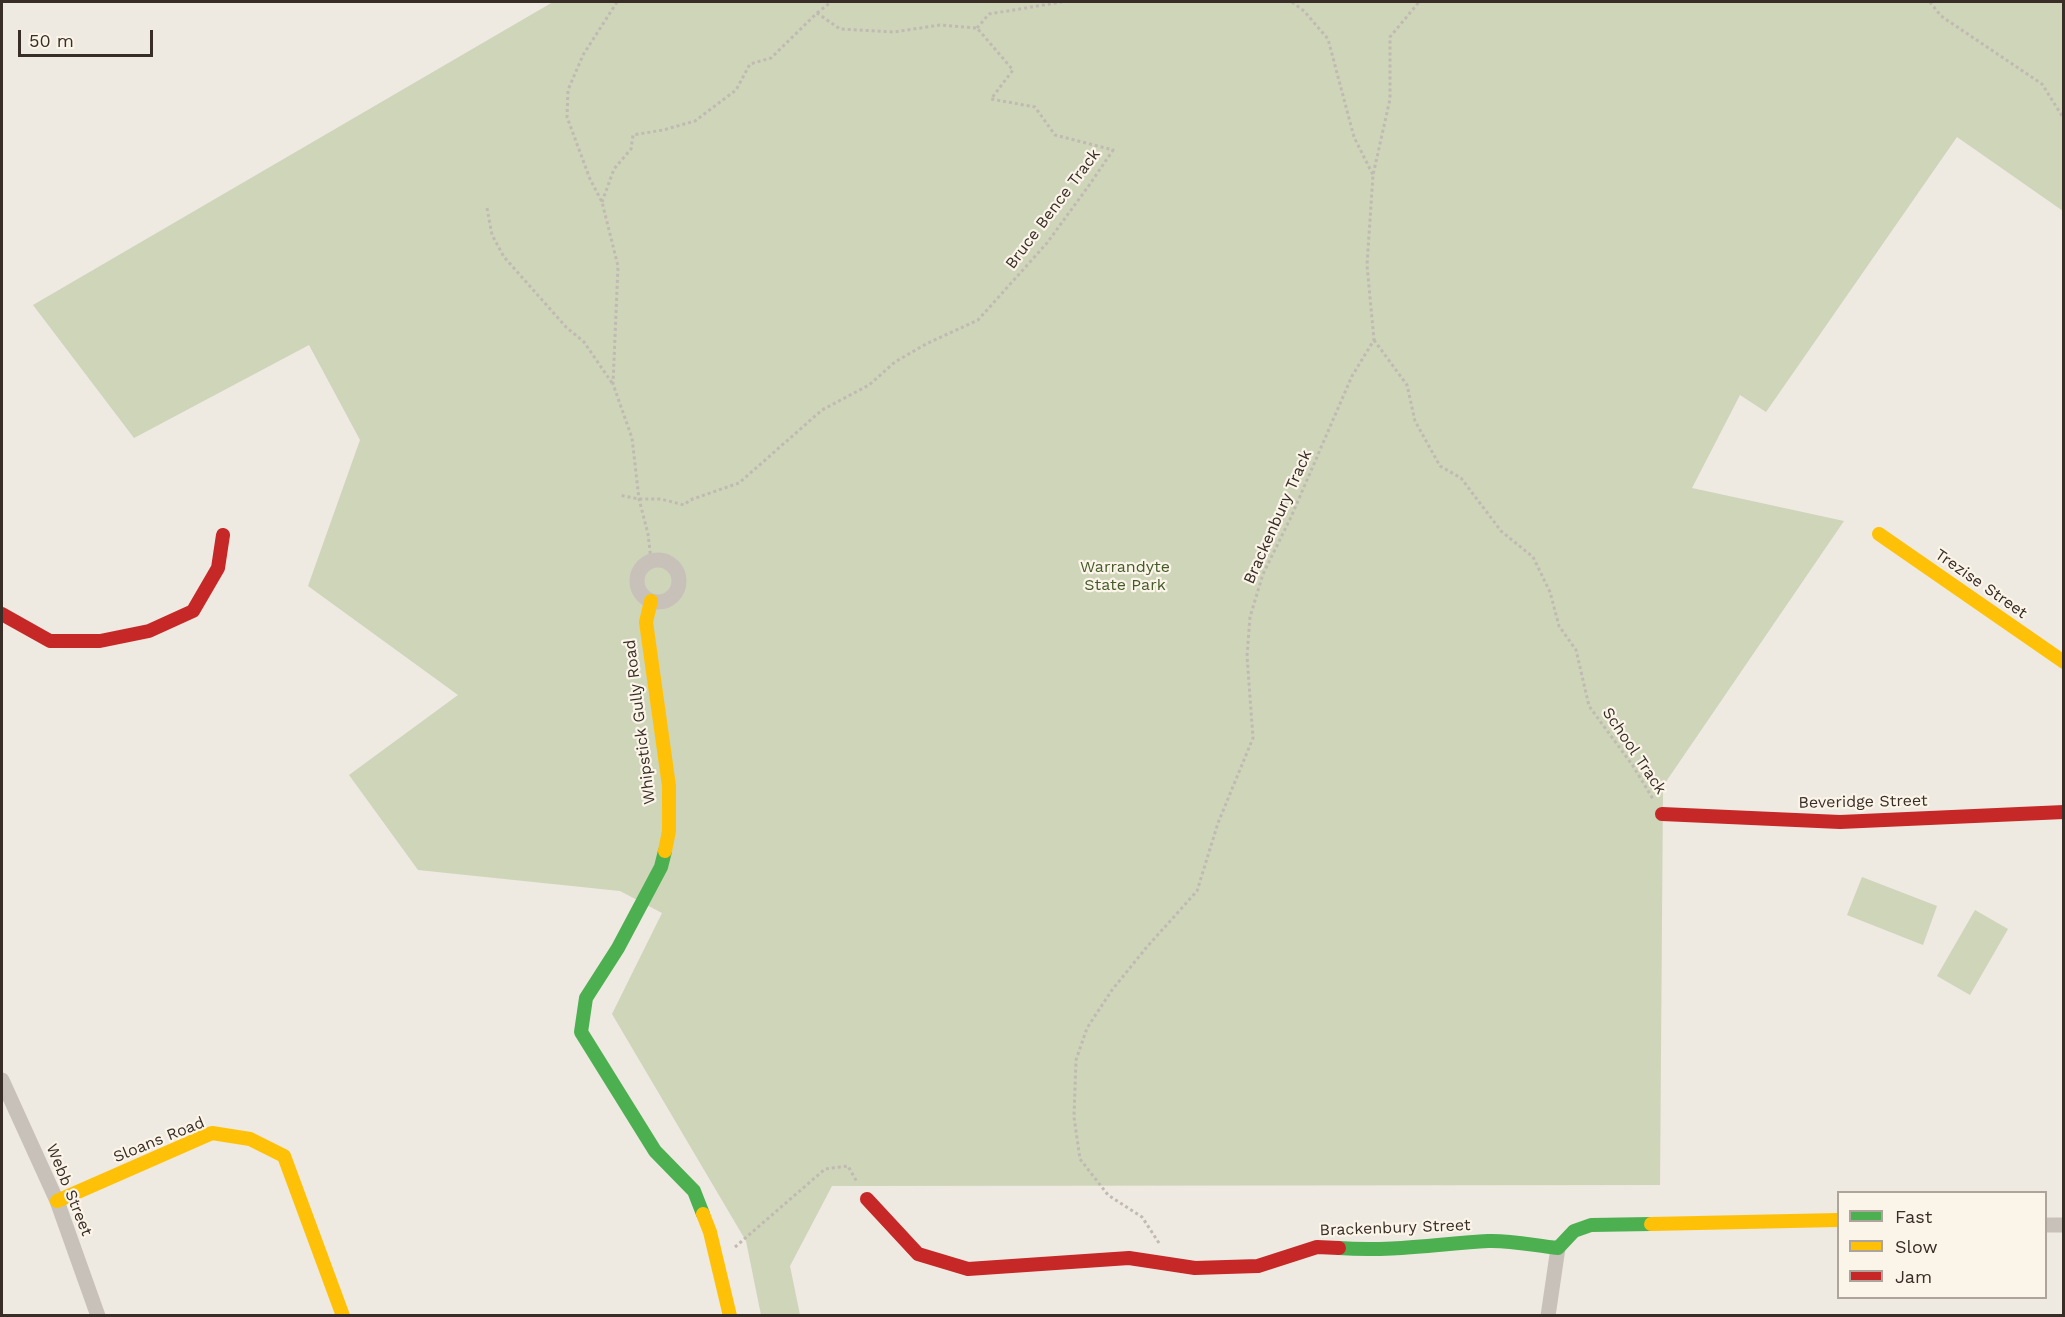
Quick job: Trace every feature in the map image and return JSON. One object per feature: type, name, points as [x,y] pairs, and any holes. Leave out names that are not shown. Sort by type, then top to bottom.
[{"type":"street","name":"Trezise Street","points":[[1880,534],[2064,662]]},
{"type":"street","points":[[2,614],[50,641],[100,641],[149,631],[193,610],[218,568],[223,535]]},
{"type":"street","points":[[659,559],[673,565],[680,578],[680,585],[672,598],[658,602],[651,601],[641,593],[637,580],[641,568],[651,560],[659,559]]},
{"type":"street","name":"Whipstick Gully Road","points":[[651,601],[646,622],[669,786],[669,831],[661,867],[618,948],[586,998],[581,1032],[655,1151],[694,1191],[710,1232],[730,1316]]},
{"type":"street","name":"Beveridge Street","points":[[1662,814],[1840,822],[2064,812]]},
{"type":"street","name":"Webb Street","points":[[2,1080],[57,1201],[98,1316]]},
{"type":"street","name":"Sloans Road","points":[[57,1201],[212,1133],[250,1138],[284,1156],[344,1316]]},
{"type":"street","name":"Brackenbury Street","points":[[867,1199],[918,1254],[968,1269],[1129,1258],[1195,1268],[1257,1266],[1317,1247],[1364,1250],[1434,1247],[1491,1241],[1558,1248]]},
{"type":"street","points":[[1548,1316],[1558,1248],[1574,1231],[1591,1225],[1837,1220]]},
{"type":"street","points":[[2047,1225],[2064,1225]]},
{"type":"path","points":[[613,384],[618,266],[602,202],[590,179],[567,117],[568,90],[583,55],[617,2]]},
{"type":"path","points":[[602,202],[614,169],[631,149],[633,135],[695,121],[736,90],[750,64],[771,58],[831,2]]},
{"type":"path","points":[[817,13],[840,29],[894,32],[940,25],[977,28],[989,14],[1062,2]]},
{"type":"path","points":[[1292,2],[1304,11],[1328,39],[1354,137],[1373,175]]},
{"type":"path","points":[[1374,340],[1367,265],[1373,175],[1390,99],[1390,37],[1419,2]]},
{"type":"path","points":[[1930,2],[1941,16],[2042,84],[2064,118]]},
{"type":"path","name":"Bruce Bence Track","points":[[619,495],[639,500],[661,499],[684,505],[690,500],[739,483],[822,411],[869,385],[894,362],[978,320],[1047,243],[1113,150],[1055,135],[1035,107],[992,99],[1013,70],[977,28]]},
{"type":"path","points":[[487,208],[492,235],[504,256],[566,327],[584,342],[613,384],[632,438],[639,500],[648,534],[651,560]]},
{"type":"path","name":"School Track","points":[[1374,340],[1407,385],[1414,421],[1440,466],[1461,478],[1501,531],[1533,557],[1550,592],[1559,626],[1576,650],[1589,706],[1633,766],[1662,814]]},
{"type":"path","name":"Brackenbury Track","points":[[1173,1264],[1142,1217],[1108,1195],[1080,1159],[1074,1117],[1076,1060],[1087,1028],[1112,990],[1197,891],[1218,823],[1253,738],[1247,656],[1250,617],[1260,585],[1352,376],[1374,340]]},
{"type":"path","points":[[718,1262],[825,1168],[848,1166],[867,1199]]},
{"type":"green space","name":"Warrandyte State Park","points":[[553,2],[2063,2],[2063,211],[1957,137],[1766,412],[1740,395],[1692,488],[1844,521],[1663,786],[1660,1185],[832,1186],[790,1266],[800,1315],[761,1315],[746,1241],[612,1014],[662,913],[620,891],[418,870],[349,775],[458,695],[308,586],[360,440],[309,345],[134,438],[33,305]]},
{"type":"green space","points":[[1862,877],[1937,906],[1923,945],[1847,915]]},
{"type":"green space","points":[[1975,910],[2008,929],[1970,995],[1937,976]]},
{"type":"traffic: fast","points":[[665,851],[661,867],[618,948],[586,998],[581,1032],[655,1151],[694,1191],[703,1214]]},
{"type":"traffic: fast","points":[[1339,1248],[1395,1248],[1497,1241],[1558,1248],[1574,1231],[1591,1225],[1651,1224]]},
{"type":"traffic: slow","points":[[1879,534],[2064,662]]},
{"type":"traffic: slow","points":[[651,601],[646,622],[669,786],[669,831],[665,851]]},
{"type":"traffic: slow","points":[[57,1201],[212,1133],[250,1139],[284,1156],[343,1316]]},
{"type":"traffic: slow","points":[[703,1214],[710,1232],[730,1316]]},
{"type":"traffic: slow","points":[[1651,1224],[1837,1220]]},
{"type":"traffic: jam","points":[[2,614],[50,641],[100,641],[149,631],[193,611],[218,568],[223,535]]},
{"type":"traffic: jam","points":[[1662,814],[1840,822],[2064,812]]},
{"type":"traffic: jam","points":[[867,1199],[918,1254],[968,1269],[1129,1258],[1195,1268],[1258,1266],[1317,1247],[1339,1248]]}]
